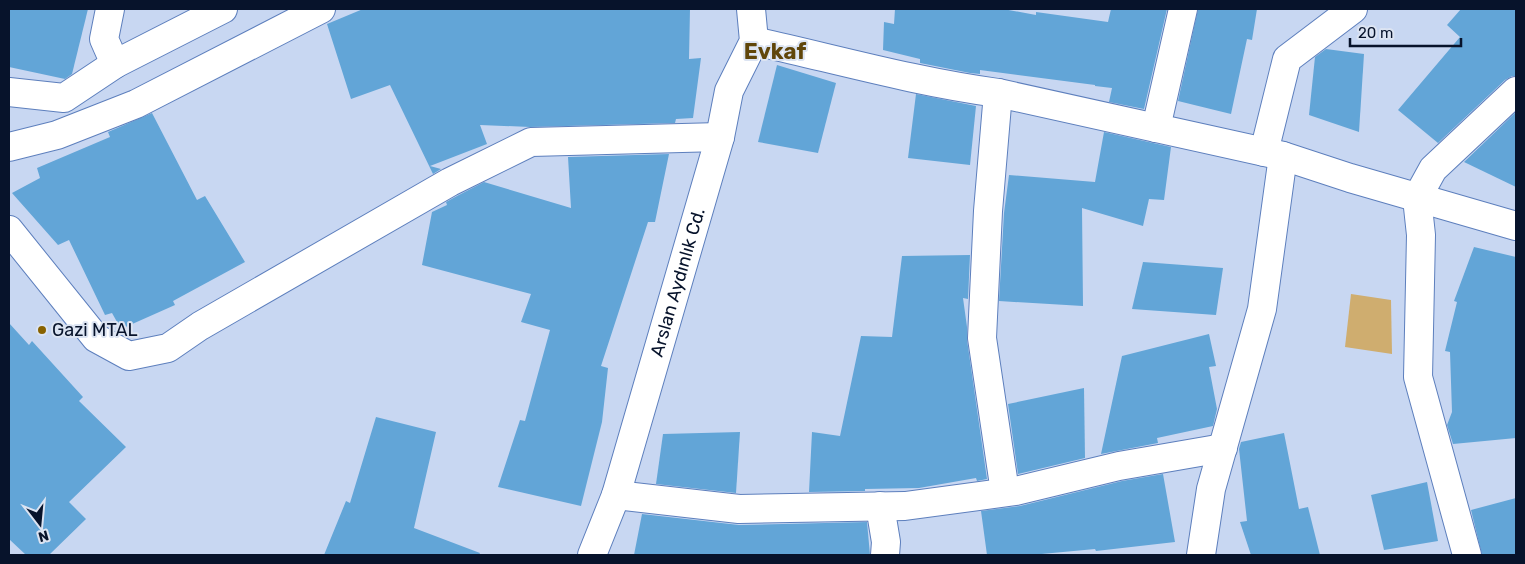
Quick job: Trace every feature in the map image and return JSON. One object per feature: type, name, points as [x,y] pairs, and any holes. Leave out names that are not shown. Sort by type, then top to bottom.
[{"type":"street","points":[[110,9],[104,39],[115,64]]},
{"type":"street","points":[[9,92],[64,98],[115,64],[223,9]]},
{"type":"street","points":[[9,147],[57,135],[136,104],[321,9]]},
{"type":"street","points":[[751,9],[754,41],[930,81],[998,93],[1274,154],[1516,226]]},
{"type":"street","points":[[1156,128],[1183,9]]},
{"type":"street","points":[[1201,555],[1211,489],[1262,309],[1274,154],[1287,59],[1354,9]]},
{"type":"street","name":"Arslan Aydınlık Cd.","points":[[592,555],[616,495],[720,137],[729,91],[754,41]]},
{"type":"street","points":[[1467,555],[1418,377],[1422,235],[1417,198],[1433,169],[1516,91]]},
{"type":"street","points":[[998,93],[988,212],[982,338],[1005,492]]},
{"type":"street","points":[[9,230],[96,338],[129,356],[168,348],[200,326],[441,187],[531,142],[720,137]]},
{"type":"street","points":[[616,495],[739,509],[905,506],[1016,491],[1119,466],[1223,448]]},
{"type":"street","points":[[880,506],[886,542],[886,555]]},
{"type":"shaded area","points":[[1351,294],[1391,300],[1392,354],[1345,347]]},
{"type":"building","points":[[9,9],[88,9],[72,74],[65,79],[9,67]]},
{"type":"building","points":[[363,9],[690,9],[689,59],[701,58],[693,118],[676,119],[675,123],[530,127],[480,125],[487,144],[430,166],[441,169],[433,174],[390,85],[351,99],[327,24]]},
{"type":"building","points":[[895,9],[1003,9],[1036,15],[1036,12],[1108,22],[1111,9],[1167,9],[1144,109],[1109,102],[1112,88],[980,70],[980,74],[970,73],[920,63],[920,59],[883,50],[884,22],[894,24]]},
{"type":"building","points":[[1198,9],[1257,9],[1252,40],[1247,39],[1231,114],[1178,101]]},
{"type":"building","points":[[1461,9],[1516,9],[1516,76],[1505,80],[1438,143],[1398,110],[1460,37],[1447,25]]},
{"type":"building","points":[[1326,49],[1364,54],[1359,132],[1309,115],[1315,57]]},
{"type":"building","points":[[777,65],[836,83],[818,153],[758,142]]},
{"type":"building","points":[[916,94],[976,106],[970,165],[908,158]]},
{"type":"building","points":[[1516,112],[1516,187],[1464,162]]},
{"type":"building","points":[[152,113],[197,200],[205,196],[245,262],[173,301],[175,305],[121,329],[112,313],[105,315],[69,240],[58,245],[12,193],[40,178],[37,168],[110,137],[108,132]]},
{"type":"building","points":[[1104,132],[1171,147],[1164,200],[1149,199],[1143,226],[1082,208],[1083,306],[999,301],[1004,213],[1009,175],[1095,182]]},
{"type":"building","points":[[669,154],[655,222],[648,222],[601,366],[608,368],[602,422],[581,506],[498,487],[520,420],[525,421],[550,330],[521,322],[531,294],[422,265],[432,212],[447,205],[446,202],[484,182],[571,208],[568,157]]},
{"type":"building","points":[[1474,247],[1516,257],[1516,438],[1453,444],[1447,425],[1452,412],[1450,352],[1445,351],[1457,302],[1454,301]]},
{"type":"building","points":[[970,255],[968,299],[963,298],[967,340],[987,479],[977,481],[976,478],[919,488],[809,492],[812,432],[840,436],[861,336],[892,337],[902,256]]},
{"type":"building","points":[[1143,262],[1223,268],[1216,315],[1132,309]]},
{"type":"building","points":[[9,323],[29,345],[32,341],[83,397],[79,401],[126,447],[69,502],[86,519],[49,555],[26,555],[9,539]]},
{"type":"building","points":[[1209,334],[1216,366],[1209,367],[1217,409],[1213,426],[1157,438],[1158,443],[1101,454],[1122,356]]},
{"type":"building","points":[[1084,388],[1085,458],[1018,474],[1008,404]]},
{"type":"building","points":[[376,417],[436,432],[414,528],[480,553],[479,555],[324,555],[346,501],[350,503]]},
{"type":"building","points":[[740,432],[736,493],[656,484],[663,434]]},
{"type":"building","points":[[1284,433],[1299,509],[1308,507],[1320,555],[1251,555],[1240,522],[1247,521],[1239,449],[1241,442]]},
{"type":"building","points":[[1163,474],[1175,542],[1096,551],[1095,549],[1031,555],[987,555],[981,511],[1020,506],[1122,481]]},
{"type":"building","points":[[1427,482],[1438,541],[1384,550],[1371,495]]},
{"type":"building","points":[[1516,498],[1516,555],[1482,555],[1471,510]]},
{"type":"building","points":[[642,514],[739,525],[867,522],[870,555],[634,555]]},
{"type":"place","name":"Gazi MTAL","points":[[42,330]]},
{"type":"district","name":"Evkaf","points":[[775,51]]}]
